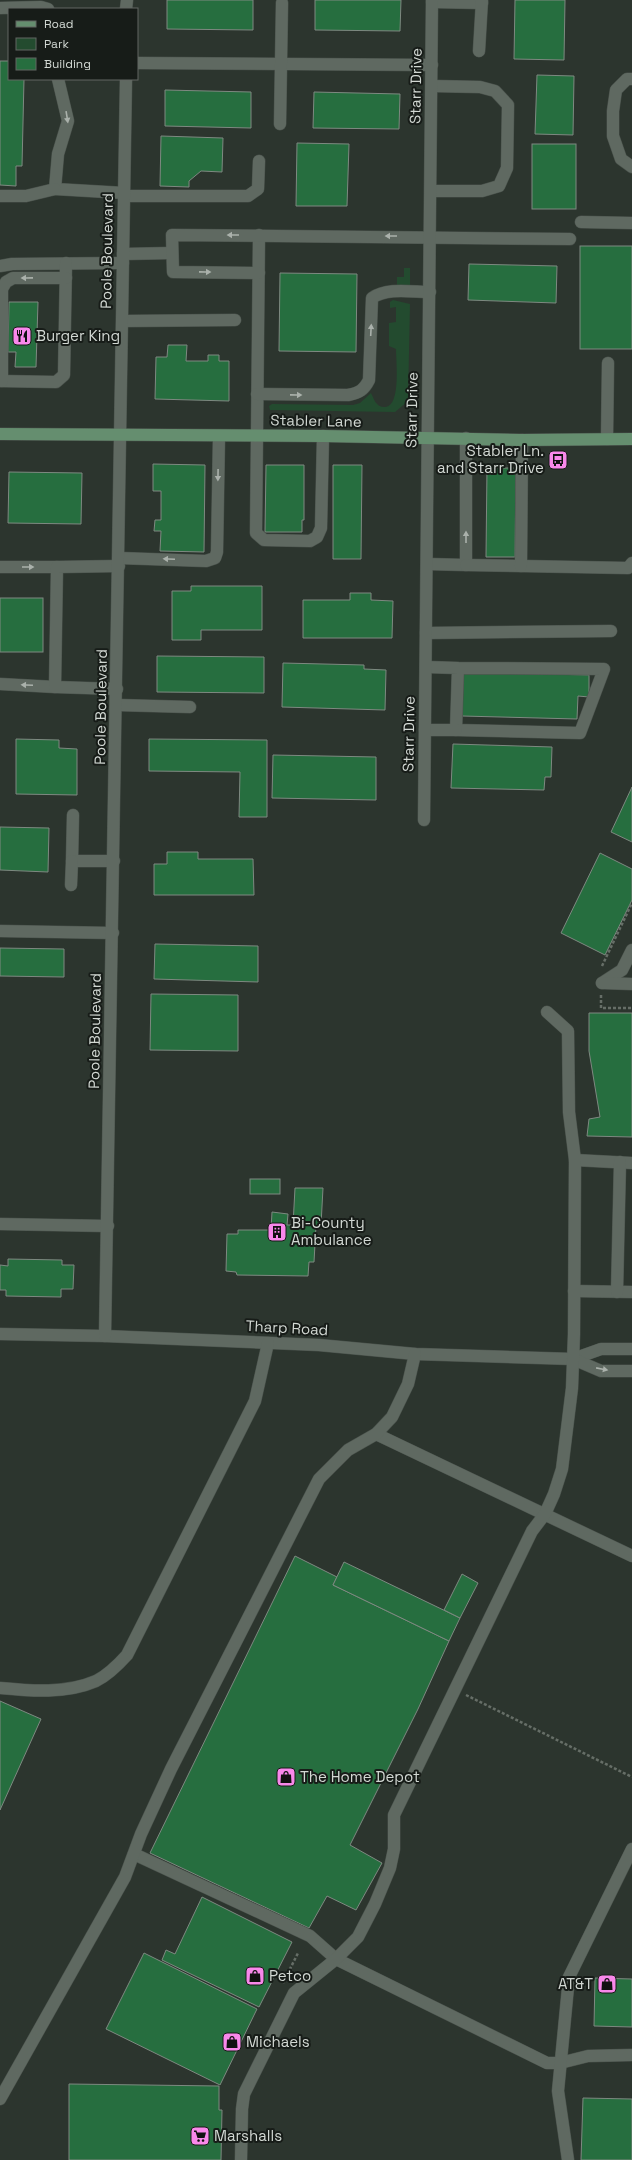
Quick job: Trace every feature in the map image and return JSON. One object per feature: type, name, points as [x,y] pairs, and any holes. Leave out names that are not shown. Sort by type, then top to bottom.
[{"type":"main road","name":"Stabler Lane","points":[[0,434],[428,437],[522,440],[632,439]]},
{"type":"street","points":[[432,1],[482,2],[479,51]]},
{"type":"street","name":"Starr Drive","points":[[424,820],[432,1]]},
{"type":"street","points":[[280,124],[282,3]]},
{"type":"street","points":[[0,8],[44,8]]},
{"type":"street","points":[[138,63],[432,65]]},
{"type":"street","points":[[632,79],[627,79],[616,90],[613,111],[613,136],[621,159],[632,167]]},
{"type":"street","points":[[55,189],[57,160],[68,120],[58,80]]},
{"type":"street","name":"Poole Boulevard","points":[[105,1336],[117,705],[126,80]]},
{"type":"street","points":[[431,191],[482,191],[499,186],[507,168],[508,105],[495,91],[488,89],[432,86]]},
{"type":"street","points":[[0,196],[26,196],[55,189],[124,194],[248,196],[258,189],[260,161]]},
{"type":"street","points":[[581,222],[632,223]]},
{"type":"street","points":[[259,273],[173,272],[172,235],[570,239]]},
{"type":"street","points":[[259,235],[256,534],[264,540],[310,541],[317,537],[321,528],[323,436]]},
{"type":"street","points":[[0,266],[12,264],[66,264],[172,253]]},
{"type":"street","points":[[66,264],[66,278],[64,375],[56,382],[1,381],[2,289],[6,282],[13,278],[66,278]]},
{"type":"street","points":[[258,394],[348,396],[365,389],[369,380],[372,298],[389,292],[430,292]]},
{"type":"street","points":[[123,321],[234,320]]},
{"type":"street","points":[[607,439],[608,363]]},
{"type":"street","points":[[0,567],[57,567],[119,562],[206,561],[215,558],[218,552],[219,436]]},
{"type":"street","points":[[466,438],[466,565]]},
{"type":"street","points":[[521,566],[522,440]]},
{"type":"street","points":[[427,564],[628,568],[632,563]]},
{"type":"street","points":[[55,687],[57,567]]},
{"type":"street","points":[[426,633],[611,631]]},
{"type":"street","points":[[425,730],[580,733],[604,669],[426,667]]},
{"type":"street","points":[[456,730],[458,668]]},
{"type":"street","points":[[0,684],[117,690]]},
{"type":"street","points":[[117,705],[190,707]]},
{"type":"street","points":[[71,886],[73,815]]},
{"type":"street","points":[[72,861],[114,861]]},
{"type":"street","points":[[0,931],[113,933]]},
{"type":"street","points":[[632,950],[622,970],[602,983],[632,984]]},
{"type":"street","points":[[242,2160],[242,2109],[244,2094],[252,2075],[294,1993],[336,1958],[358,1937],[375,1904],[390,1868],[394,1849],[394,1815],[532,1532],[545,1514],[554,1494],[562,1469],[567,1439],[573,1359],[575,1160],[569,1112],[568,1031],[547,1012]]},
{"type":"street","points":[[575,1160],[626,1163],[617,1292]]},
{"type":"street","points":[[0,1224],[108,1226]]},
{"type":"street","points":[[574,1291],[632,1292]]},
{"type":"street","name":"Tharp Road","points":[[0,1334],[105,1336],[319,1345],[415,1354],[573,1359],[602,1371],[632,1371]]},
{"type":"street","points":[[0,1688],[55,1690],[77,1687],[96,1681],[111,1671],[127,1655],[255,1401],[268,1343]]},
{"type":"street","name":"Tharp Road","points":[[573,1359],[601,1349],[632,1349]]},
{"type":"street","points":[[0,2099],[122,1884],[171,1769],[319,1479],[348,1450],[376,1434],[392,1417],[408,1384],[415,1354]]},
{"type":"street","points":[[376,1434],[632,1556]]},
{"type":"street","points":[[568,2160],[558,2091],[569,1977],[632,1849]]},
{"type":"street","points":[[134,1854],[310,1936],[336,1958],[547,2062],[560,2063],[588,2056],[632,2055]]},
{"type":"path","points":[[602,971],[602,965],[632,903]]},
{"type":"path","points":[[455,1690],[632,1777]]},
{"type":"green space","points":[[404,268],[410,268],[410,288],[397,287],[397,277],[404,277]]},
{"type":"green space","points":[[393,300],[410,304],[408,401],[395,412],[270,410],[269,406],[272,404],[353,405],[360,403],[371,393],[378,405],[386,407],[391,404],[396,391],[397,382],[396,349],[389,346],[389,323],[396,322],[396,307],[390,308],[390,302]]},
{"type":"building","points":[[167,0],[253,0],[253,30],[167,29]]},
{"type":"building","points":[[315,0],[401,0],[400,31],[315,30]]},
{"type":"building","points":[[515,0],[565,0],[564,60],[514,59]]},
{"type":"building","points":[[0,61],[8,61],[8,80],[24,80],[22,166],[16,166],[16,186],[0,185]]},
{"type":"building","points":[[537,75],[574,76],[573,135],[535,134]]},
{"type":"building","points":[[165,90],[251,92],[251,128],[165,126]]},
{"type":"building","points":[[314,92],[400,94],[399,129],[313,128]]},
{"type":"building","points":[[161,136],[223,138],[222,172],[201,171],[189,181],[189,187],[160,186]]},
{"type":"building","points":[[297,143],[349,144],[347,206],[296,206]]},
{"type":"building","points":[[532,144],[576,144],[576,209],[532,209]]},
{"type":"building","points":[[580,246],[632,246],[632,349],[580,349]]},
{"type":"building","points":[[469,264],[557,266],[556,303],[468,300]]},
{"type":"building","points":[[280,273],[357,274],[356,352],[279,351]]},
{"type":"building","points":[[9,302],[38,302],[36,367],[15,367],[16,352],[8,352]]},
{"type":"building","points":[[168,345],[187,345],[186,361],[208,361],[208,355],[219,355],[219,361],[229,361],[229,401],[155,399],[156,357],[167,357]]},
{"type":"building","points":[[153,464],[205,465],[204,552],[160,551],[161,531],[154,531],[155,520],[161,520],[161,491],[153,491]]},
{"type":"building","points":[[266,465],[304,465],[304,520],[302,520],[302,532],[265,532]]},
{"type":"building","points":[[333,465],[362,465],[361,559],[333,559]]},
{"type":"building","points":[[487,468],[516,468],[515,557],[486,557]]},
{"type":"building","points":[[9,472],[82,473],[81,524],[8,523]]},
{"type":"building","points":[[191,586],[262,586],[262,630],[201,630],[201,640],[172,640],[172,591],[191,591]]},
{"type":"building","points":[[350,593],[371,593],[371,600],[393,601],[392,638],[303,638],[303,600],[350,600]]},
{"type":"building","points":[[0,598],[43,598],[43,652],[0,652]]},
{"type":"building","points":[[157,656],[264,657],[264,693],[157,692]]},
{"type":"building","points":[[283,663],[364,665],[364,669],[386,670],[385,710],[282,707]]},
{"type":"building","points":[[463,672],[589,675],[589,697],[578,696],[577,719],[462,716]]},
{"type":"building","points":[[16,739],[59,740],[59,748],[77,749],[77,795],[16,794]]},
{"type":"building","points":[[149,739],[267,740],[267,817],[239,817],[240,772],[149,771]]},
{"type":"building","points":[[453,744],[552,747],[551,777],[545,777],[544,790],[451,788]]},
{"type":"building","points":[[273,755],[376,757],[376,800],[272,798]]},
{"type":"building","points":[[632,787],[632,842],[611,832]]},
{"type":"building","points":[[0,827],[49,828],[48,872],[0,870]]},
{"type":"building","points":[[167,852],[198,852],[198,859],[253,859],[254,895],[154,895],[154,864],[167,864]]},
{"type":"building","points":[[600,853],[632,869],[632,900],[605,955],[561,933]]},
{"type":"building","points":[[155,944],[258,946],[258,982],[154,979]]},
{"type":"building","points":[[0,948],[64,949],[64,977],[0,976]]},
{"type":"building","points":[[151,994],[238,995],[238,1051],[150,1050]]},
{"type":"building","points":[[589,1013],[632,1013],[632,1137],[587,1136],[589,1119],[600,1117],[589,1051]]},
{"type":"building","points":[[250,1179],[280,1179],[280,1194],[250,1194]]},
{"type":"building","name":"Bi-County Ambulance","points":[[295,1188],[323,1188],[321,1225],[316,1226],[314,1262],[309,1262],[308,1276],[237,1275],[236,1272],[226,1271],[227,1234],[238,1234],[238,1230],[271,1230],[272,1212],[288,1214],[287,1225],[293,1225]]},
{"type":"building","points":[[8,1259],[62,1260],[62,1265],[74,1265],[73,1289],[61,1289],[61,1297],[6,1296],[6,1290],[0,1290],[0,1265],[8,1266]]},
{"type":"building","name":"The Home Depot","points":[[295,1556],[337,1577],[333,1585],[449,1641],[418,1709],[350,1845],[382,1863],[356,1910],[327,1896],[309,1928],[150,1853]]},
{"type":"building","points":[[344,1562],[460,1618],[449,1641],[333,1585]]},
{"type":"building","points":[[462,1574],[478,1583],[460,1618],[444,1610]]},
{"type":"building","points":[[0,1701],[41,1719],[0,1810]]},
{"type":"building","points":[[202,1897],[292,1942],[259,2007],[162,1960],[166,1950],[175,1954]]},
{"type":"building","points":[[144,1953],[257,2009],[220,2085],[106,2029]]},
{"type":"building","points":[[595,1978],[632,1979],[632,2027],[594,2026]]},
{"type":"building","points":[[69,2084],[219,2086],[219,2110],[222,2110],[221,2160],[69,2160]]},
{"type":"building","points":[[583,2098],[632,2099],[632,2160],[581,2160]]},
{"type":"place","name":"Burger King","points":[[22,336]]},
{"type":"place","name":"Stabler Ln. and Starr Drive","points":[[558,460]]},
{"type":"place","name":"Bi-County Ambulance","points":[[277,1232]]},
{"type":"place","name":"The Home Depot","points":[[286,1777]]},
{"type":"place","name":"Petco","points":[[255,1976]]},
{"type":"place","name":"AT&T","points":[[607,1984]]},
{"type":"place","name":"Michaels","points":[[232,2042]]},
{"type":"place","name":"Marshalls","points":[[200,2136]]}]
